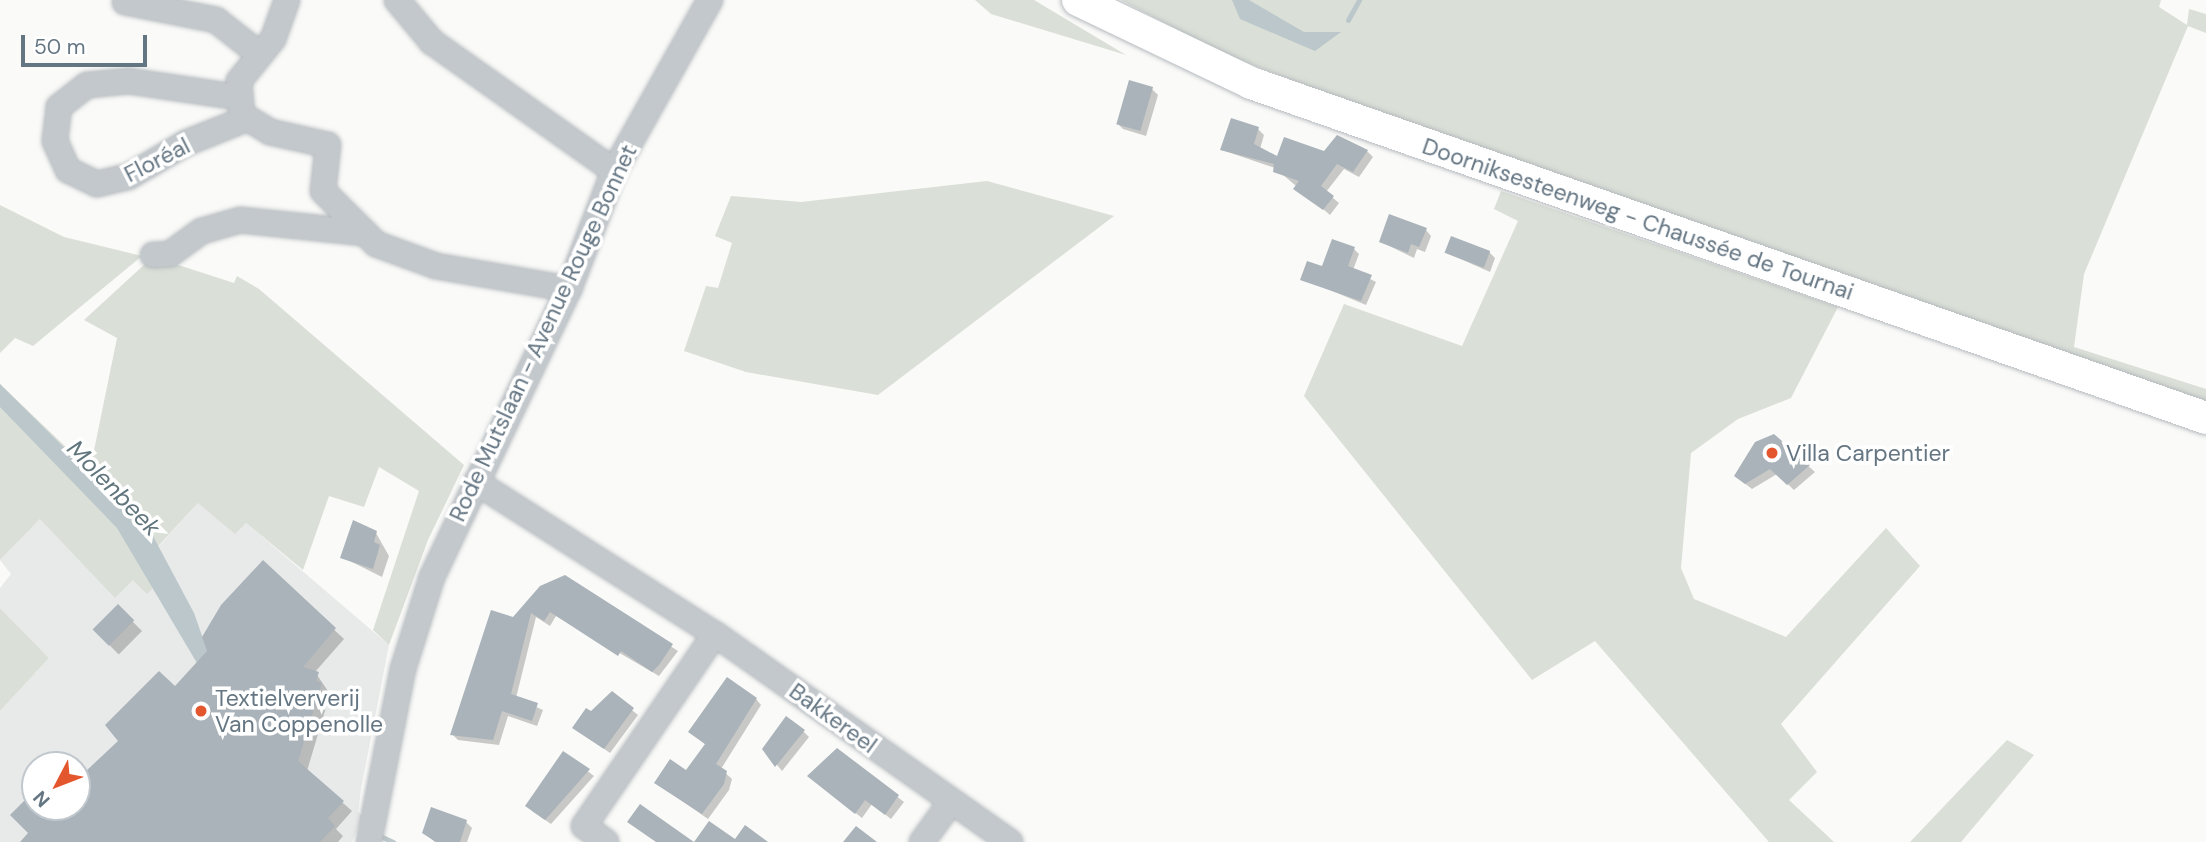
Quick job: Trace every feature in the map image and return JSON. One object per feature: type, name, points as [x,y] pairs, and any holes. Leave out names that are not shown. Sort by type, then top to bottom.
[{"type":"main road","name":"Doorniksesteenweg - Chaussée de Tournai","points":[[1078,0],[1251,83],[2206,418]]},
{"type":"street","points":[[242,108],[239,81],[258,53],[273,40],[287,0]]},
{"type":"street","points":[[397,0],[432,42],[614,171]]},
{"type":"street","name":"Rode Mutslaan - Avenue Rouge Bonnet","points":[[373,830],[403,669],[432,577],[569,289],[614,171],[710,0]]},
{"type":"street","points":[[125,2],[216,20],[258,53]]},
{"type":"street","name":"Floréal","points":[[242,108],[128,177],[97,184],[68,170],[55,141],[59,107],[87,85],[129,81],[242,108],[270,132],[328,145],[323,191],[365,233],[410,259],[569,289]]},
{"type":"street","name":"Floréal","points":[[153,255],[170,254],[202,232],[240,220],[365,233]]},
{"type":"street","name":"Bakkereel","points":[[476,482],[715,634],[951,803],[1010,842]]},
{"type":"street","points":[[606,842],[584,826],[715,634]]},
{"type":"street","points":[[922,842],[951,803]]},
{"type":"shaded area","points":[[975,0],[1034,0],[1126,55],[991,14]]},
{"type":"shaded area","points":[[1121,0],[2161,0],[2159,7],[2187,25],[2189,9],[2206,14],[2206,33],[2188,26],[2084,274],[2074,347],[2206,389],[2206,402],[1325,93],[1222,53]]},
{"type":"shaded area","points":[[1232,0],[1249,0],[1304,32],[1341,32],[1315,51],[1240,19]]},
{"type":"shaded area","points":[[987,181],[1114,216],[878,395],[746,372],[684,351],[706,286],[718,288],[732,243],[715,236],[731,196],[801,202]]},
{"type":"shaded area","points":[[1501,191],[1838,307],[1791,398],[1738,419],[1691,453],[1681,568],[1694,599],[1786,637],[1886,528],[1920,566],[1781,724],[1817,772],[1789,800],[1834,842],[1769,842],[1595,641],[1532,680],[1304,396],[1344,304],[1462,346],[1518,221],[1494,209]]},
{"type":"shaded area","points":[[0,205],[64,237],[142,256],[33,346],[15,338],[0,353]]},
{"type":"shaded area","points":[[166,261],[234,283],[237,276],[259,289],[464,465],[428,540],[389,645],[373,630],[419,491],[379,467],[364,507],[329,496],[303,570],[246,523],[235,534],[198,503],[151,554],[164,577],[147,594],[133,580],[115,598],[40,519],[0,560],[0,384],[90,470],[117,338],[84,320],[146,263]]},
{"type":"shaded area","points":[[0,384],[153,536],[194,613],[221,690],[207,680],[117,528],[0,407]]},
{"type":"shaded area","points":[[199,502],[235,533],[246,523],[389,645],[361,789],[358,812],[363,816],[352,842],[0,842],[0,711],[49,658],[0,608],[0,588],[11,574],[0,560],[40,519],[151,555]]},
{"type":"shaded area","points":[[0,608],[49,658],[0,711]]},
{"type":"shaded area","points":[[2007,740],[2034,755],[1961,842],[1910,842]]},
{"type":"building","points":[[1129,80],[1153,87],[1140,131],[1116,124]]},
{"type":"building","points":[[1231,118],[1259,127],[1254,144],[1277,156],[1284,137],[1324,151],[1337,135],[1368,150],[1353,172],[1337,164],[1321,186],[1334,196],[1323,210],[1293,189],[1299,181],[1273,172],[1274,164],[1220,150]]},
{"type":"building","points":[[1389,214],[1427,228],[1419,247],[1411,244],[1408,253],[1379,242]]},
{"type":"building","points":[[1451,236],[1490,251],[1484,268],[1445,253]]},
{"type":"building","points":[[1332,239],[1355,247],[1348,266],[1372,275],[1361,301],[1300,280],[1307,261],[1322,266]]},
{"type":"building","name":"Villa Carpentier","points":[[1774,434],[1810,465],[1787,485],[1770,469],[1745,484],[1734,476],[1755,442]]},
{"type":"building","points":[[353,520],[377,531],[374,542],[380,545],[373,569],[340,558]]},
{"type":"building","name":"Textielververij Van Coppenolle","points":[[263,560],[336,628],[303,667],[319,672],[316,681],[322,683],[298,761],[344,801],[328,818],[335,826],[320,842],[20,842],[28,833],[10,815],[21,804],[21,821],[91,821],[91,766],[118,741],[105,725],[159,671],[175,686],[207,651],[202,637],[221,605]]},
{"type":"building","points":[[565,575],[673,644],[659,665],[652,672],[621,651],[618,656],[550,612],[544,621],[531,613],[511,694],[538,703],[532,721],[502,711],[493,740],[450,735],[491,610],[513,617],[540,586]]},
{"type":"building","points":[[118,604],[134,620],[109,646],[93,629]]},
{"type":"building","points":[[727,677],[757,698],[716,764],[727,771],[724,784],[702,814],[654,783],[670,759],[686,770],[705,744],[688,732]]},
{"type":"building","points":[[612,691],[634,708],[604,749],[572,728],[586,708],[591,711]]},
{"type":"building","points":[[786,716],[805,730],[775,767],[762,749]]},
{"type":"building","points":[[837,748],[899,795],[885,815],[865,800],[855,814],[807,776]]},
{"type":"building","points":[[563,751],[590,769],[545,820],[525,806]]},
{"type":"building","points":[[640,804],[694,842],[656,842],[627,822]]},
{"type":"building","points":[[431,807],[467,820],[460,842],[436,842],[422,833]]},
{"type":"building","points":[[709,821],[735,839],[745,825],[768,842],[694,842]]},
{"type":"building","points":[[856,826],[877,842],[843,842]]},
{"type":"waterway","points":[[1348,20],[1359,0]]},
{"type":"waterway","name":"Molenbeek","points":[[378,835],[393,842]]},
{"type":"place","name":"Villa Carpentier","points":[[1772,453]]},
{"type":"place","name":"Textielververij Van Coppenolle","points":[[201,711]]}]
